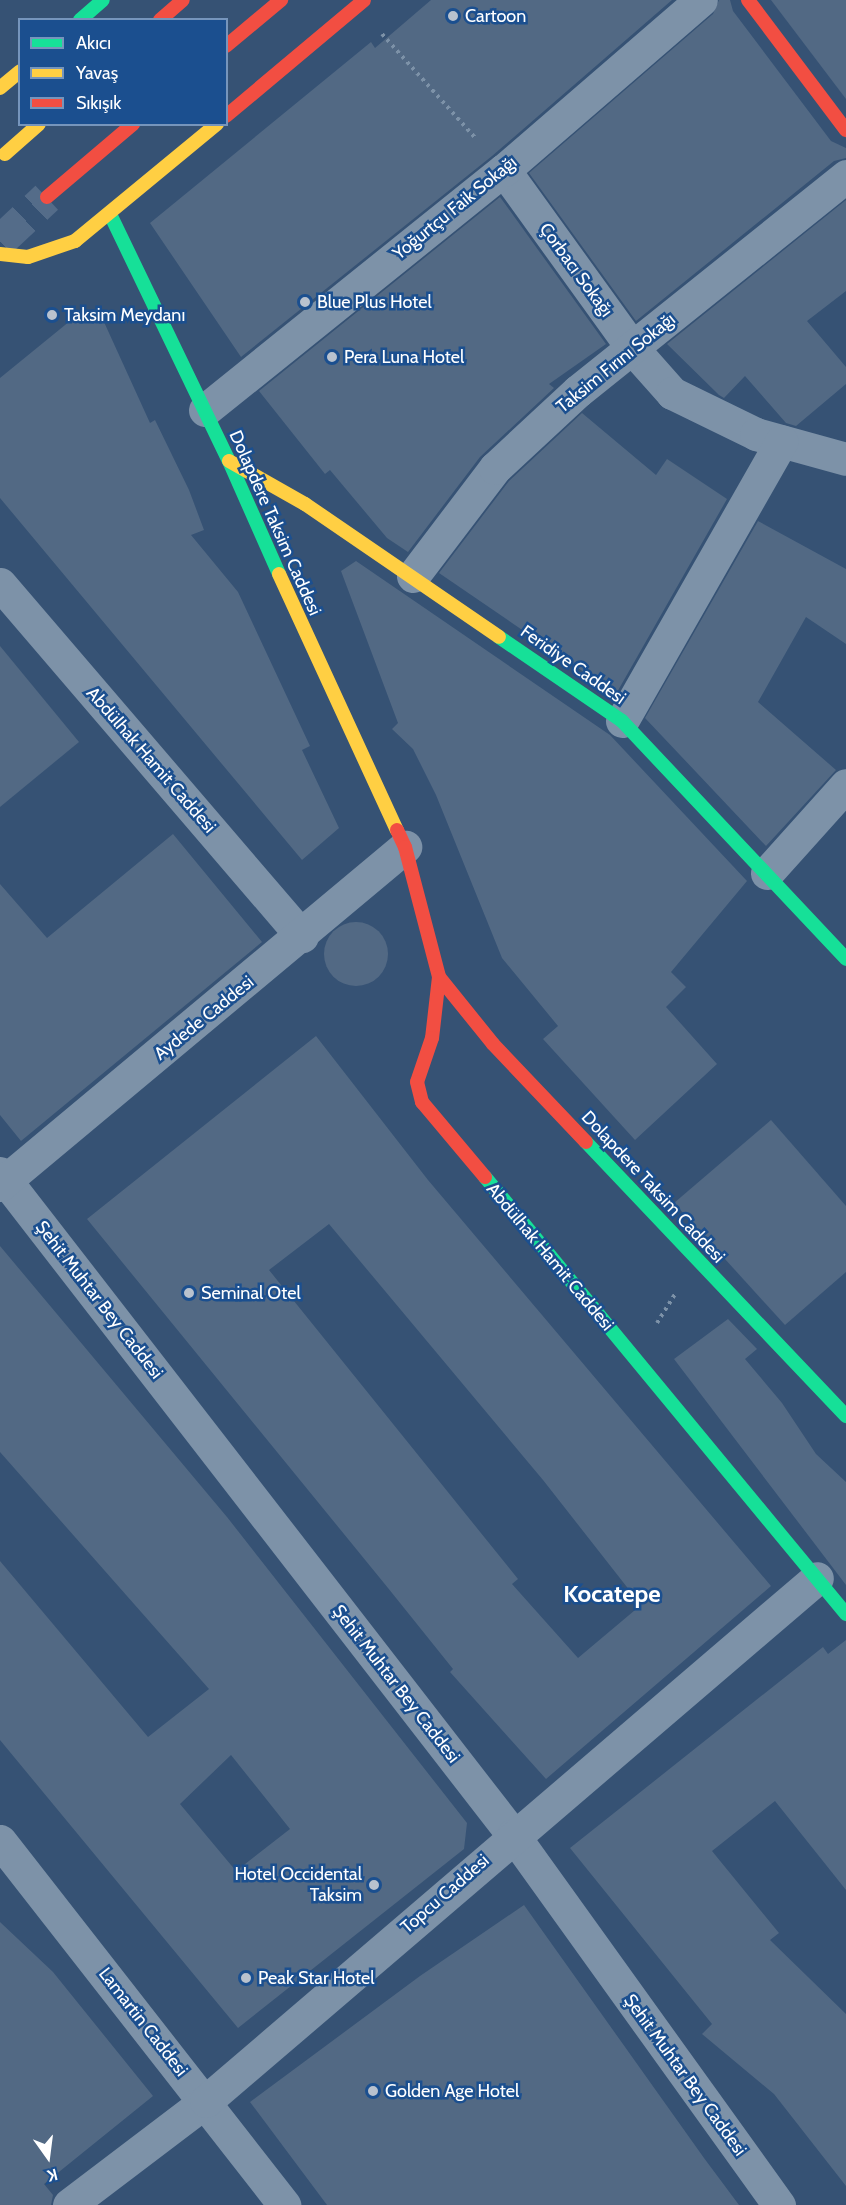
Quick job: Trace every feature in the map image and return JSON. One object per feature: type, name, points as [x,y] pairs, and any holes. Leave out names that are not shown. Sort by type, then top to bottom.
[{"type":"main road","points":[[82,18],[103,0]]},
{"type":"main road","points":[[162,18],[183,0]]},
{"type":"main road","points":[[228,44],[281,0]]},
{"type":"main road","points":[[748,0],[846,130]]},
{"type":"main road","points":[[228,114],[361,3]]},
{"type":"main road","points":[[0,88],[18,73]]},
{"type":"main road","points":[[4,154],[37,126]]},
{"type":"main road","points":[[47,197],[131,126]]},
{"type":"main road","points":[[0,254],[28,257],[51,252],[75,241],[215,126]]},
{"type":"main road","name":"Dolapdere Taksim Caddesi","points":[[110,214],[205,410],[325,680],[405,847]]},
{"type":"main road","name":"Feridiye Caddesi","points":[[229,462],[305,504],[622,721],[846,959]]},
{"type":"main road","name":"Abdülhak Hamit Caddesi","points":[[405,847],[439,977],[432,1038],[417,1082],[422,1102],[846,1614]]},
{"type":"main road","name":"Dolapdere Taksim Caddesi","points":[[439,977],[493,1044],[846,1416]]},
{"type":"street","name":"Yoğurtçu Faik Sokağı","points":[[205,410],[504,170],[701,0]]},
{"type":"street","name":"Çorbacı Sokağı","points":[[504,170],[633,349],[672,393],[756,434],[846,459]]},
{"type":"street","name":"Taksim Fırını Sokağı","points":[[413,576],[495,468],[578,391],[846,176]]},
{"type":"street","points":[[622,721],[782,441]]},
{"type":"street","name":"Abdülhak Hamit Caddesi","points":[[0,584],[302,936]]},
{"type":"street","points":[[767,873],[846,785]]},
{"type":"street","name":"Aydede Caddesi","points":[[2,1180],[302,936],[405,847]]},
{"type":"street","name":"Şehit Muhtar Bey Caddesi","points":[[2,1180],[513,1835],[779,2205]]},
{"type":"street","name":"Topcu Caddesi","points":[[69,2205],[206,2101],[513,1835],[817,1578]]},
{"type":"street","name":"Lamartin Caddesi","points":[[0,1841],[206,2101],[284,2205]]},
{"type":"path","points":[[361,3],[504,170]]},
{"type":"building","points":[[431,0],[672,0],[492,156],[241,357],[150,223],[371,42],[375,48]]},
{"type":"building","points":[[719,0],[730,0],[733,11],[831,141],[846,148],[846,158],[834,161],[636,321],[529,173],[713,14]]},
{"type":"building","points":[[771,0],[846,0],[846,99]]},
{"type":"building","points":[[500,197],[606,344],[549,384],[554,388],[480,457],[408,552],[387,538],[330,470],[325,474],[259,391]]},
{"type":"building","points":[[846,200],[846,291],[807,321],[846,367],[846,384],[796,426],[786,423],[745,376],[724,398],[719,395],[667,344]]},
{"type":"building","points":[[81,312],[104,322],[150,423],[155,420],[189,490],[204,530],[191,535],[238,592],[310,746],[302,750],[339,828],[302,860],[0,498],[0,378]]},
{"type":"building","points":[[582,413],[656,475],[667,459],[727,499],[616,694],[439,573],[509,481]]},
{"type":"building","points":[[758,521],[846,569],[846,644],[806,617],[758,702],[836,770],[766,846],[645,718]]},
{"type":"building","points":[[356,561],[610,735],[747,881],[671,972],[686,987],[666,1007],[717,1064],[635,1140],[543,1039],[558,1026],[502,958],[436,795],[413,749],[392,729],[398,723],[341,571]]},
{"type":"building","points":[[0,646],[79,742],[0,807]]},
{"type":"building","points":[[173,834],[262,942],[21,1141],[0,1115],[0,884],[47,938]]},
{"type":"building","points":[[356,922],[368,924],[379,931],[386,942],[388,954],[386,966],[379,977],[368,984],[356,986],[344,984],[333,977],[326,966],[324,954],[326,942],[333,931],[344,924]]},
{"type":"building","points":[[316,1036],[428,1180],[771,1586],[546,1779],[450,1672],[453,1669],[87,1219]],"holes":[[[329,1224],[543,1480],[641,1605],[578,1658],[512,1584],[518,1579],[269,1270]]]},
{"type":"building","points":[[771,1120],[846,1206],[846,1272],[785,1325],[674,1203]]},
{"type":"building","points":[[0,1246],[227,1517],[467,1823],[464,1849],[238,2028],[0,1740],[0,1561],[148,1737],[209,1689],[0,1452]],"holes":[[[231,1755],[290,1829],[236,1871],[180,1804]]]},
{"type":"building","points":[[728,1319],[757,1349],[745,1359],[782,1403],[816,1454],[846,1482],[846,1585],[674,1359]]},
{"type":"building","points":[[846,1640],[846,1890],[775,1801],[712,1851],[779,1933],[770,1940],[846,2014],[846,2186],[774,2094],[702,2034],[712,2024],[570,1848],[823,1647],[828,1654]]},
{"type":"building","points":[[524,1905],[739,2205],[327,2205],[250,2102],[420,1976]]},
{"type":"building","points":[[0,1922],[53,1972],[153,2096],[44,2184],[53,2195],[51,2205],[0,2205]]},
{"type":"tunnel","points":[[0,241],[47,197]]},
{"type":"traffic: fast","points":[[82,18],[103,0]]},
{"type":"traffic: fast","points":[[110,214],[229,461],[279,574]]},
{"type":"traffic: fast","points":[[499,637],[622,721],[846,959]]},
{"type":"traffic: fast","points":[[586,1142],[846,1416]]},
{"type":"traffic: fast","points":[[485,1177],[846,1614]]},
{"type":"traffic: slow","points":[[0,88],[18,73]]},
{"type":"traffic: slow","points":[[5,154],[37,126]]},
{"type":"traffic: slow","points":[[0,254],[28,257],[75,241],[215,126]]},
{"type":"traffic: slow","points":[[229,461],[305,504],[499,637]]},
{"type":"traffic: slow","points":[[279,574],[397,830]]},
{"type":"traffic: jam","points":[[162,18],[183,0]]},
{"type":"traffic: jam","points":[[228,44],[281,0]]},
{"type":"traffic: jam","points":[[228,114],[364,0]]},
{"type":"traffic: jam","points":[[748,0],[846,130]]},
{"type":"traffic: jam","points":[[47,197],[131,126]]},
{"type":"traffic: jam","points":[[397,830],[405,847],[439,977],[432,1038],[417,1082],[422,1102],[485,1177]]},
{"type":"traffic: jam","points":[[439,977],[493,1044],[586,1142]]},
{"type":"place","name":"Cartoon","points":[[453,16]]},
{"type":"place","name":"Blue Plus Hotel","points":[[305,302]]},
{"type":"place","name":"Taksim Meydanı","points":[[52,315]]},
{"type":"place","name":"Pera Luna Hotel","points":[[332,357]]},
{"type":"place","name":"Seminal Otel","points":[[189,1293]]},
{"type":"place","name":"Hotel Occidental Taksim","points":[[374,1885]]},
{"type":"place","name":"Peak Star Hotel","points":[[246,1978]]},
{"type":"place","name":"Golden Age Hotel","points":[[373,2091]]},
{"type":"district","name":"Kocatepe","points":[[612,1594]]}]
